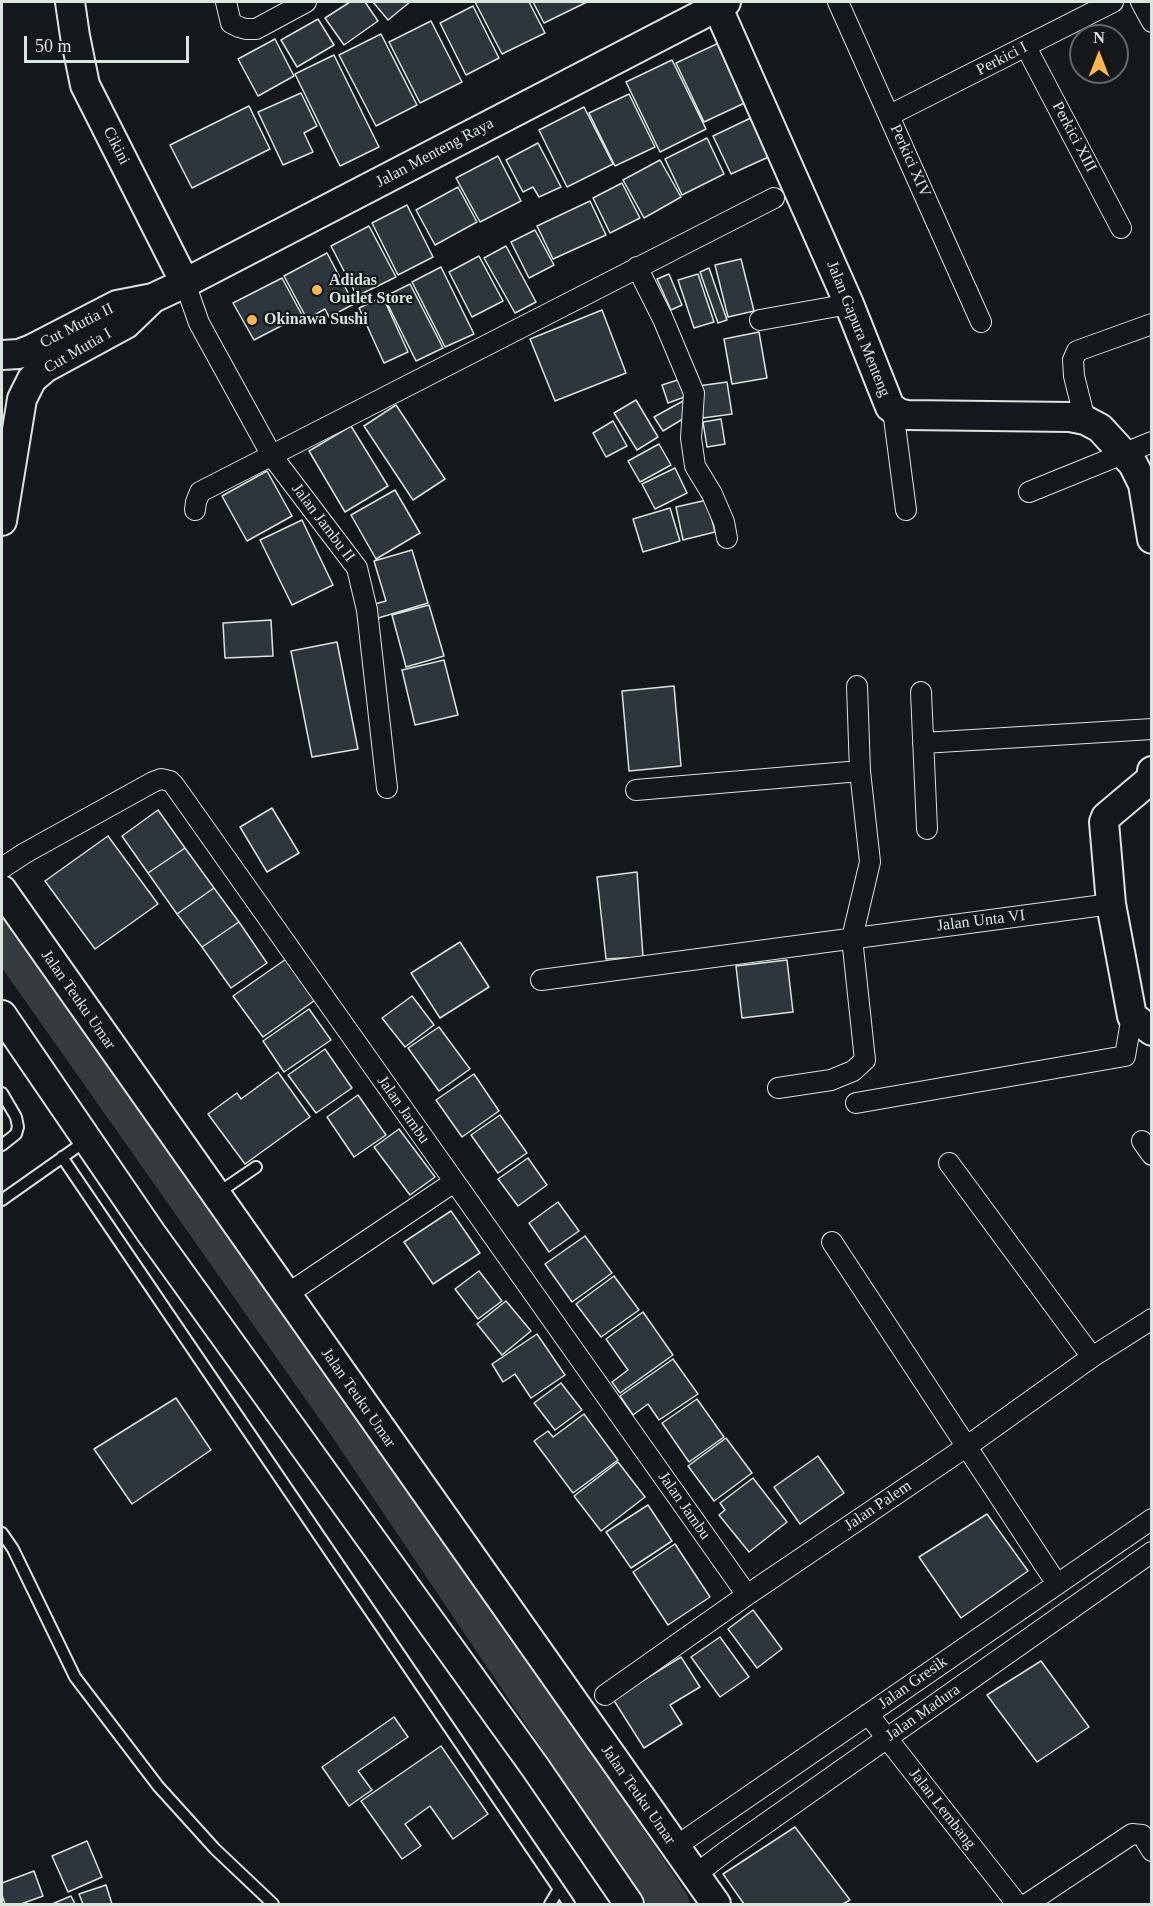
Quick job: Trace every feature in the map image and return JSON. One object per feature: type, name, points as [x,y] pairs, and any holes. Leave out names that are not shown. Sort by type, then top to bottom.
[{"type":"main road","name":"Cikini","points":[[70,2],[85,85],[185,283]]},
{"type":"main road","name":"Jalan Menteng Raya","points":[[153,298],[719,3]]},
{"type":"main road","name":"Jalan Gapura Menteng","points":[[719,3],[849,304],[886,400],[893,410],[907,415],[1070,417],[1085,420],[1100,428],[1133,464],[1143,484],[1152,539]]},
{"type":"main road","name":"Cut Mutia II","points":[[2,355],[19,354],[32,349],[117,305],[153,298]]},
{"type":"main road","name":"Cut Mutia I","points":[[2,521],[21,399],[32,379],[45,368],[126,324],[153,298]]},
{"type":"main road","points":[[2,366],[16,384],[21,399]]},
{"type":"main road","points":[[1142,1024],[1111,904],[1104,822],[1106,817],[1151,776]]},
{"type":"main road","name":"Jalan Teuku Umar","points":[[2,890],[716,1905]]},
{"type":"main road","points":[[2,1016],[151,1233],[535,1767],[629,1905]]},
{"type":"street","points":[[226,2],[231,23],[239,27],[256,28],[306,2]]},
{"type":"street","name":"Perkici XIV","points":[[838,2],[981,322]]},
{"type":"street","name":"Perkici I","points":[[890,115],[1113,2]]},
{"type":"street","points":[[1141,2],[1152,22]]},
{"type":"street","name":"Perkici XIII","points":[[1026,47],[1121,228]]},
{"type":"street","points":[[195,510],[200,492],[774,198]]},
{"type":"street","points":[[637,267],[663,319],[693,393],[691,438],[695,466],[712,494],[724,522],[727,538]]},
{"type":"street","name":"Jalan Jambu II","points":[[185,283],[198,323],[272,456],[357,568],[367,610],[387,788]]},
{"type":"street","points":[[760,320],[849,304]]},
{"type":"street","points":[[1085,420],[1074,376],[1073,360],[1077,351],[1152,324]]},
{"type":"street","points":[[893,410],[906,510]]},
{"type":"street","points":[[1029,492],[1152,442]]},
{"type":"street","points":[[778,1088],[831,1080],[853,1071],[865,1060],[852,938],[870,862],[860,771],[857,686]]},
{"type":"street","points":[[921,692],[927,829]]},
{"type":"street","points":[[923,743],[1152,729]]},
{"type":"street","points":[[636,790],[860,771]]},
{"type":"street","name":"Jalan Jambu","points":[[2,868],[153,782],[161,779],[170,781],[747,1595]]},
{"type":"street","name":"Jalan Unta VI","points":[[541,980],[1111,904]]},
{"type":"street","points":[[856,1103],[1125,1056],[1142,1024]]},
{"type":"street","points":[[949,1163],[1092,1358]]},
{"type":"street","points":[[286,1295],[454,1182]]},
{"type":"street","points":[[832,1242],[1057,1584]]},
{"type":"street","name":"Jalan Palem","points":[[605,1695],[747,1595],[1152,1319]]},
{"type":"street","name":"Jalan Gresik","points":[[675,1847],[1152,1519]]},
{"type":"street","name":"Jalan Madura","points":[[695,1875],[1152,1552]]},
{"type":"street","name":"Jalan Lembang","points":[[868,1714],[1017,1905]]},
{"type":"street","points":[[1027,1905],[1132,1834],[1142,1835],[1152,1851]]},
{"type":"lane","points":[[2,1093],[16,1117],[18,1127],[16,1134],[2,1145]]},
{"type":"lane","points":[[2,1200],[87,1140]]},
{"type":"lane","points":[[62,1156],[569,1905]]},
{"type":"lane","points":[[215,1195],[256,1167]]},
{"type":"lane","points":[[2,1533],[13,1549],[75,1677],[158,1786],[215,1849],[273,1905]]},
{"type":"lane","points":[[550,1905],[559,1889]]},
{"type":"building","points":[[350,2],[365,2],[378,21],[344,45],[325,18]]},
{"type":"building","points":[[373,2],[410,2],[388,20]]},
{"type":"building","points":[[475,2],[529,2],[545,33],[502,54]]},
{"type":"building","points":[[533,2],[587,2],[544,23]]},
{"type":"building","points":[[473,6],[499,58],[466,75],[440,23]]},
{"type":"building","points":[[318,19],[334,45],[297,67],[281,40]]},
{"type":"building","points":[[431,21],[462,82],[420,103],[389,42]]},
{"type":"building","points":[[381,34],[417,105],[376,126],[339,55]]},
{"type":"building","points":[[275,39],[294,76],[258,96],[238,59]]},
{"type":"building","points":[[723,41],[751,100],[704,122],[676,63]]},
{"type":"building","points":[[334,55],[379,147],[340,166],[295,74]]},
{"type":"building","points":[[672,60],[706,129],[660,152],[626,82]]},
{"type":"building","points":[[301,93],[317,126],[304,133],[313,152],[283,165],[258,112]]},
{"type":"building","points":[[629,94],[655,147],[615,166],[589,113]]},
{"type":"building","points":[[249,106],[270,149],[192,188],[170,145]]},
{"type":"building","points":[[584,107],[613,164],[567,187],[539,130]]},
{"type":"building","points":[[757,115],[775,154],[731,174],[713,136]]},
{"type":"building","points":[[707,138],[724,174],[682,195],[665,159]]},
{"type":"building","points":[[538,143],[561,187],[539,197],[533,187],[523,192],[506,160]]},
{"type":"building","points":[[498,156],[521,201],[480,222],[456,178]]},
{"type":"building","points":[[660,160],[681,197],[644,218],[623,180]]},
{"type":"building","points":[[622,183],[640,218],[610,233],[593,198]]},
{"type":"building","points":[[458,187],[477,222],[435,245],[416,210]]},
{"type":"building","points":[[590,201],[606,235],[553,259],[537,226]]},
{"type":"building","points":[[407,205],[433,257],[398,275],[372,223]]},
{"type":"building","points":[[369,226],[396,277],[357,296],[331,246]]},
{"type":"building","points":[[535,230],[554,265],[529,278],[511,242]]},
{"type":"building","points":[[506,246],[536,302],[515,313],[484,258]]},
{"type":"building","points":[[327,253],[354,304],[329,317],[325,309],[307,319],[284,276]]},
{"type":"building","points":[[479,256],[503,301],[472,317],[449,272]]},
{"type":"building","points":[[741,259],[754,311],[728,317],[715,265]]},
{"type":"building","points":[[441,267],[474,334],[445,347],[412,282]]},
{"type":"building","points":[[709,268],[727,320],[718,323],[700,272]]},
{"type":"building","points":[[669,274],[682,305],[671,310],[657,279]]},
{"type":"building","points":[[698,274],[714,322],[694,328],[678,280]]},
{"type":"building","points":[[282,278],[302,315],[254,340],[233,303]]},
{"type":"building","points":[[410,284],[443,348],[416,361],[384,297]]},
{"type":"building","points":[[383,297],[408,352],[384,363],[359,308]]},
{"type":"building","points":[[602,310],[626,373],[555,401],[530,339]]},
{"type":"building","points":[[759,332],[767,378],[732,384],[724,339]]},
{"type":"building","points":[[684,378],[690,395],[668,403],[662,385]]},
{"type":"building","points":[[727,382],[732,414],[703,418],[698,386]]},
{"type":"building","points":[[636,400],[658,437],[637,450],[614,413]]},
{"type":"building","points":[[683,401],[691,414],[663,431],[654,417]]},
{"type":"building","points":[[396,405],[445,479],[413,500],[364,426]]},
{"type":"building","points":[[721,419],[725,444],[707,447],[703,422]]},
{"type":"building","points":[[613,421],[627,446],[606,457],[593,433]]},
{"type":"building","points":[[351,426],[388,486],[345,512],[309,451]]},
{"type":"building","points":[[659,444],[671,465],[640,482],[628,461]]},
{"type":"building","points":[[675,468],[687,493],[655,509],[642,484]]},
{"type":"building","points":[[267,471],[292,516],[247,541],[222,496]]},
{"type":"building","points":[[395,490],[420,533],[376,559],[351,515]]},
{"type":"building","points":[[707,500],[715,532],[683,540],[676,507]]},
{"type":"building","points":[[670,508],[680,541],[643,552],[633,519]]},
{"type":"building","points":[[302,520],[333,585],[292,605],[260,540]]},
{"type":"building","points":[[412,550],[428,603],[375,619],[371,605],[386,601],[374,561]]},
{"type":"building","points":[[429,605],[444,656],[406,667],[392,615]]},
{"type":"building","points":[[271,620],[273,656],[225,658],[223,623]]},
{"type":"building","points":[[337,642],[358,749],[312,757],[291,651]]},
{"type":"building","points":[[444,660],[458,715],[415,725],[402,670]]},
{"type":"building","points":[[674,686],[681,766],[629,771],[622,691]]},
{"type":"building","points":[[272,808],[299,853],[267,872],[240,827]]},
{"type":"building","points":[[158,810],[185,848],[148,873],[122,836]]},
{"type":"building","points":[[108,836],[158,904],[95,949],[45,881]]},
{"type":"building","points":[[185,848],[214,888],[177,914],[148,873]]},
{"type":"building","points":[[637,872],[643,957],[606,959],[597,877]]},
{"type":"building","points":[[214,888],[239,922],[202,947],[177,914]]},
{"type":"building","points":[[239,922],[267,963],[231,988],[202,947]]},
{"type":"building","points":[[460,942],[489,987],[440,1018],[411,973]]},
{"type":"building","points":[[289,957],[318,998],[263,1037],[233,996]]},
{"type":"building","points":[[787,960],[793,1012],[742,1018],[736,966]]},
{"type":"building","points":[[412,996],[434,1025],[405,1047],[382,1018]]},
{"type":"building","points":[[309,1009],[331,1040],[284,1072],[263,1041]]},
{"type":"building","points":[[439,1027],[470,1069],[439,1091],[408,1048]]},
{"type":"building","points":[[325,1049],[352,1088],[316,1113],[288,1075]]},
{"type":"building","points":[[278,1072],[310,1117],[245,1164],[208,1114],[237,1093],[241,1099]]},
{"type":"building","points":[[474,1074],[499,1111],[462,1137],[436,1100]]},
{"type":"building","points":[[358,1095],[386,1135],[354,1157],[327,1117]]},
{"type":"building","points":[[500,1115],[527,1153],[498,1173],[471,1135]]},
{"type":"building","points":[[399,1129],[435,1177],[410,1195],[374,1147]]},
{"type":"building","points":[[528,1158],[547,1185],[518,1206],[498,1179]]},
{"type":"building","points":[[558,1202],[579,1231],[549,1252],[529,1223]]},
{"type":"building","points":[[451,1211],[480,1253],[433,1284],[404,1242]]},
{"type":"building","points":[[585,1236],[612,1273],[572,1302],[545,1264]]},
{"type":"building","points":[[479,1271],[502,1301],[478,1319],[455,1289]]},
{"type":"building","points":[[614,1276],[639,1310],[601,1337],[576,1304]]},
{"type":"building","points":[[506,1301],[531,1331],[502,1355],[477,1324]]},
{"type":"building","points":[[643,1312],[673,1355],[620,1393],[612,1382],[628,1370],[606,1339]]},
{"type":"building","points":[[537,1334],[565,1375],[531,1398],[515,1374],[503,1382],[492,1364]]},
{"type":"building","points":[[673,1359],[698,1394],[659,1420],[648,1404],[633,1415],[620,1396]]},
{"type":"building","points":[[561,1383],[582,1410],[555,1430],[534,1403]]},
{"type":"building","points":[[176,1398],[211,1450],[132,1504],[94,1449]]},
{"type":"building","points":[[697,1399],[724,1437],[689,1462],[662,1423]]},
{"type":"building","points":[[584,1414],[618,1460],[573,1493],[534,1441],[548,1431],[553,1437]]},
{"type":"building","points":[[726,1438],[752,1473],[714,1501],[688,1466]]},
{"type":"building","points":[[818,1456],[844,1493],[800,1524],[774,1487]]},
{"type":"building","points":[[618,1462],[645,1497],[601,1531],[574,1496]]},
{"type":"building","points":[[753,1478],[787,1522],[749,1552],[719,1515],[725,1510],[720,1503]]},
{"type":"building","points":[[648,1505],[672,1541],[631,1568],[606,1532]]},
{"type":"building","points":[[987,1514],[1028,1571],[961,1618],[919,1557]]},
{"type":"building","points":[[675,1544],[710,1597],[668,1625],[633,1572]]},
{"type":"building","points":[[753,1610],[782,1649],[757,1668],[728,1629]]},
{"type":"building","points":[[720,1637],[749,1677],[720,1697],[691,1657]]},
{"type":"building","points":[[681,1657],[700,1687],[670,1705],[682,1724],[644,1748],[613,1699]]},
{"type":"building","points":[[1041,1661],[1089,1727],[1037,1762],[987,1695]]},
{"type":"building","points":[[394,1717],[408,1737],[358,1771],[372,1790],[349,1806],[322,1767]]},
{"type":"building","points":[[441,1746],[488,1814],[453,1839],[430,1806],[405,1824],[421,1846],[402,1859],[361,1801]]},
{"type":"building","points":[[795,1827],[850,1900],[843,1904],[744,1904],[723,1874]]},
{"type":"building","points":[[87,1841],[102,1877],[68,1892],[52,1856]]},
{"type":"building","points":[[34,1871],[43,1896],[21,1904],[5,1904],[2,1883]]},
{"type":"building","points":[[106,1885],[112,1904],[83,1904],[79,1894]]},
{"type":"building","points":[[71,1896],[75,1904],[52,1904]]},
{"type":"waterway","points":[[2,934],[347,1424],[670,1904]]},
{"type":"place","name":"Adidas Outlet Store","points":[[317,290]]},
{"type":"place","name":"Okinawa Sushi","points":[[252,320]]}]
